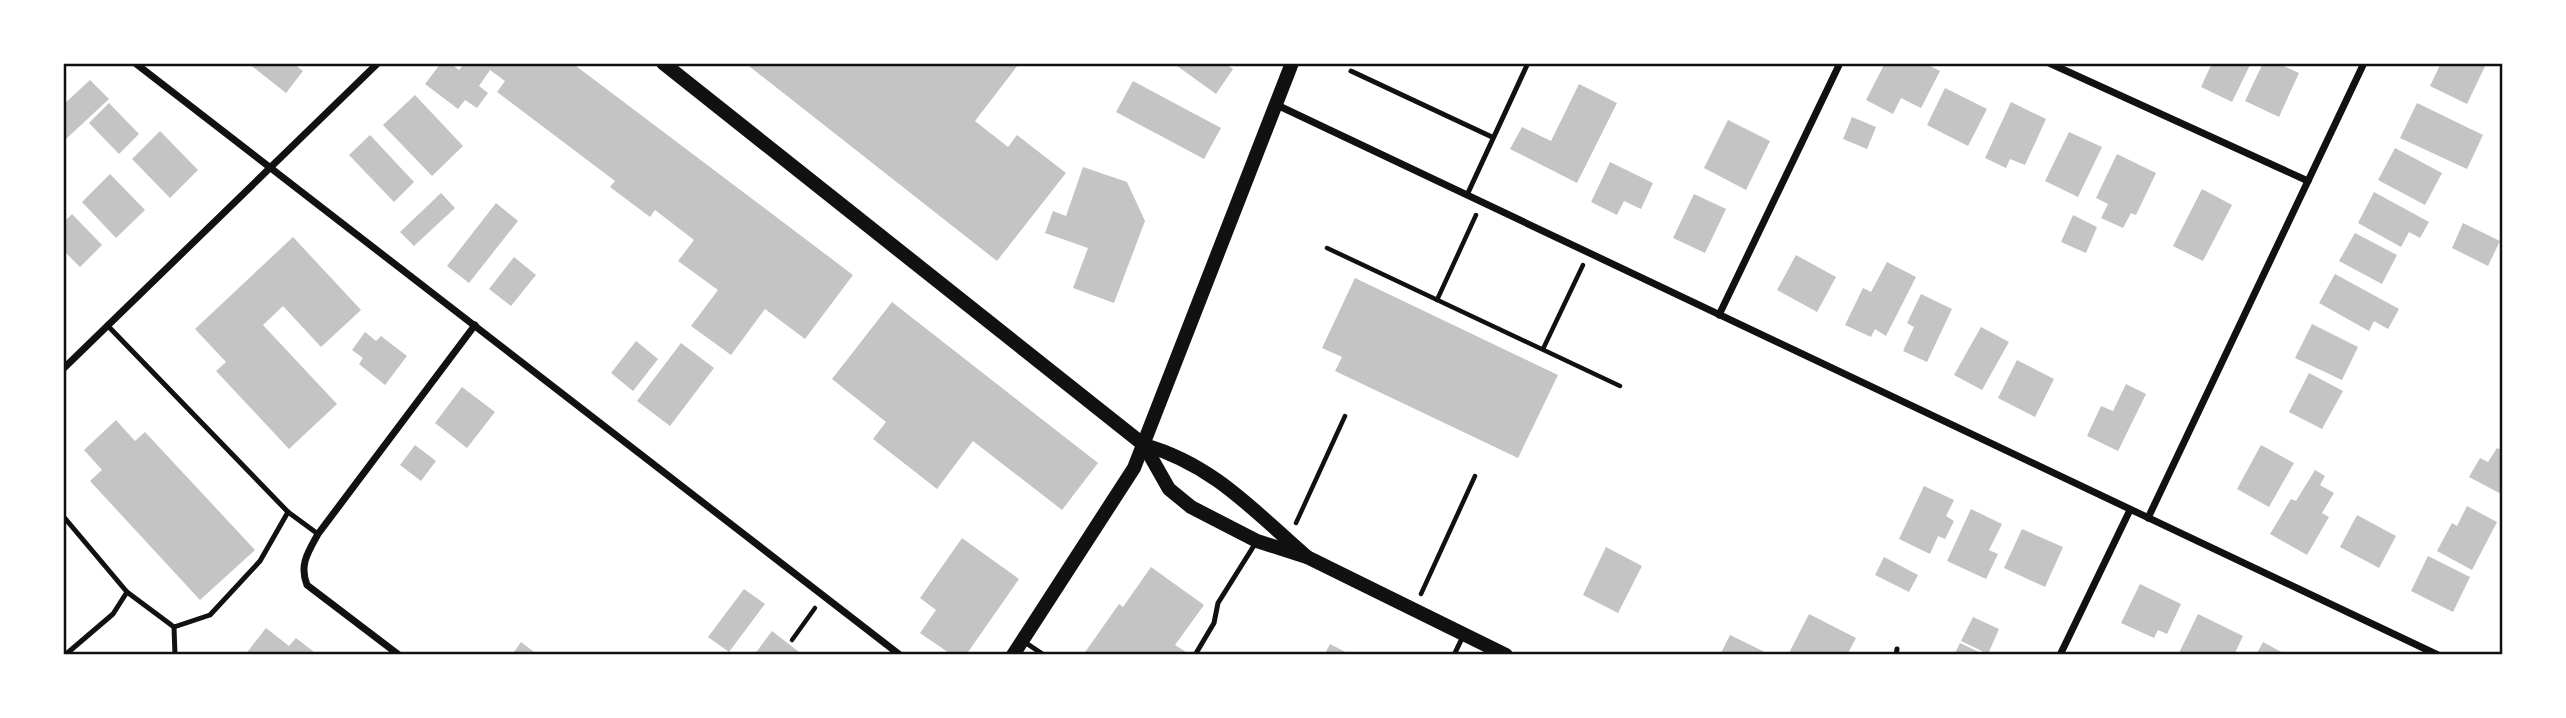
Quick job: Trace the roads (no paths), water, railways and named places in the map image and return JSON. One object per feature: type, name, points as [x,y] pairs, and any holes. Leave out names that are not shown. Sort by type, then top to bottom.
[{"type":"main road","points":[[663,63],[1144,444],[1172,452],[1198,464],[1307,557]]},
{"type":"main road","points":[[1013,655],[1121,490],[1144,444],[1292,63]]},
{"type":"main road","points":[[1144,444],[1169,489],[1191,507],[1257,541],[1307,557],[1506,655]]},
{"type":"street","points":[[135,63],[900,655]]},
{"type":"street","points":[[63,369],[378,63]]},
{"type":"street","points":[[1719,314],[1840,63]]},
{"type":"street","points":[[2049,63],[2308,181]]},
{"type":"street","points":[[2148,518],[2364,63]]},
{"type":"street","points":[[1277,105],[2438,655]]},
{"type":"street","points":[[398,655],[307,585],[302,572],[306,556],[318,534],[475,325]]},
{"type":"street","points":[[2060,655],[2130,510]]},
{"type":"lane","points":[[1467,195],[1528,63]]},
{"type":"lane","points":[[1351,71],[1492,137]]},
{"type":"lane","points":[[107,325],[288,512],[318,534]]},
{"type":"lane","points":[[174,627],[210,615],[260,561],[288,512]]},
{"type":"lane","points":[[63,516],[127,592],[174,627],[176,655]]},
{"type":"lane","points":[[1195,655],[1214,623],[1218,603],[1257,541]]},
{"type":"lane","points":[[65,655],[113,614],[127,592]]},
{"type":"lane","points":[[1454,655],[1464,634]]},
{"type":"lane","points":[[1023,641],[1044,655]]}]
